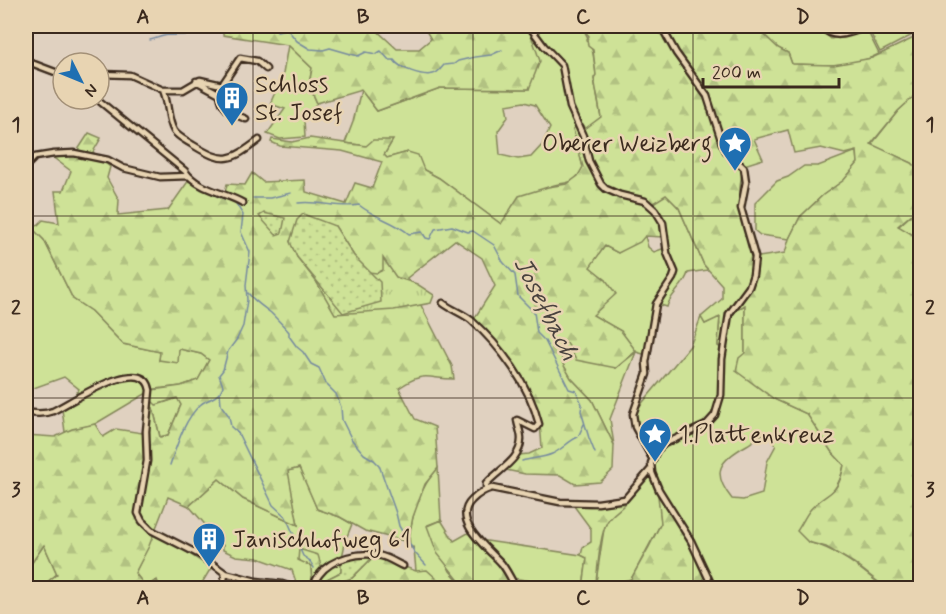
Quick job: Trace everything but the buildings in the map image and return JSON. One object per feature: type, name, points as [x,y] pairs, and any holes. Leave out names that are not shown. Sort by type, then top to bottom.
[{"type":"street","points":[[529,26],[562,64],[570,107],[583,136],[589,161],[601,184],[606,189],[620,195],[645,201],[655,210],[663,224],[667,253],[675,272],[656,304],[646,362],[646,380],[633,414],[635,427],[653,460]]},
{"type":"street","points":[[661,26],[676,53],[707,96],[726,151],[744,168],[746,182],[741,208],[755,257],[749,286],[729,314],[722,359],[721,395],[715,415],[706,425],[664,444],[653,460],[651,469],[659,490],[691,541],[713,588]]},
{"type":"street","points":[[820,26],[827,33],[834,35],[869,26]]},
{"type":"street","points":[[111,73],[130,75],[164,90],[183,90],[200,80],[222,85],[240,58],[257,62],[266,69]]},
{"type":"street","points":[[26,61],[51,70]]},
{"type":"street","points":[[196,81],[220,94],[226,111],[246,119]]},
{"type":"street","points":[[164,90],[175,133],[218,159],[230,159],[259,140]]},
{"type":"street","points":[[111,110],[189,176],[218,194],[243,203]]},
{"type":"street","points":[[26,166],[35,157],[74,153],[108,160],[123,168],[160,177],[189,176]]},
{"type":"street","points":[[443,303],[471,320],[506,357],[536,412],[539,424],[536,429],[517,420],[521,434],[519,450],[514,458],[486,484],[486,490]]},
{"type":"street","points":[[26,412],[41,415],[53,411],[81,394],[109,383],[134,375],[145,379],[150,390],[146,431],[147,461],[138,513],[142,521],[151,530],[202,556],[225,573],[295,588]]},
{"type":"street","points":[[516,588],[502,565],[476,538],[466,520],[465,512],[468,504],[486,490],[497,489],[571,503],[610,502],[628,496],[646,471],[651,469]]},
{"type":"street","points":[[312,588],[324,570],[346,558],[357,555],[382,556],[403,566]]},
{"type":"street","points":[[223,588],[225,573]]},
{"type":"green space","points":[[223,26],[227,26],[229,32],[237,26],[372,26],[397,49],[419,49],[431,39],[423,26],[528,26],[540,61],[529,89],[440,88],[377,111],[361,90],[317,103],[309,85],[312,68],[288,45],[223,35]]},
{"type":"green space","points":[[528,26],[581,26],[588,37],[593,55],[596,75],[594,79],[601,117],[586,129],[573,129],[583,167],[575,179],[541,191],[501,224],[439,178],[424,170],[408,152],[387,158],[384,155],[392,141],[367,146],[345,143],[361,90],[377,111],[440,88],[529,89]],"holes":[[[524,102],[535,105],[550,128],[542,145],[531,157],[518,159],[500,155],[498,131],[508,117],[506,105]]]},
{"type":"green space","points":[[581,26],[755,26],[778,48],[788,53],[792,64],[834,65],[872,58],[920,35],[920,91],[898,111],[871,144],[912,163],[920,171],[920,207],[898,226],[920,239],[920,588],[881,588],[882,585],[854,563],[826,547],[808,542],[797,531],[810,510],[839,483],[844,465],[831,451],[807,414],[774,399],[736,371],[739,358],[745,353],[745,305],[733,313],[725,328],[721,347],[718,346],[720,317],[705,324],[701,317],[722,299],[722,285],[704,265],[679,208],[666,195],[653,203],[656,205],[663,237],[645,236],[640,242],[618,253],[605,246],[590,267],[606,280],[616,294],[593,315],[621,331],[636,351],[616,368],[576,360],[567,343],[559,341],[563,364],[571,378],[592,400],[614,445],[613,470],[600,482],[575,484],[560,475],[525,474],[506,470],[518,455],[529,454],[542,448],[539,421],[532,399],[518,375],[474,319],[495,286],[482,258],[455,240],[407,278],[452,366],[454,379],[421,377],[399,388],[415,419],[435,427],[438,468],[425,484],[413,517],[408,542],[365,531],[340,517],[317,509],[299,468],[288,471],[298,525],[243,499],[219,479],[189,506],[168,497],[149,546],[135,573],[146,587],[157,580],[160,588],[40,588],[57,574],[44,545],[26,571],[26,435],[55,437],[72,429],[95,424],[103,437],[116,429],[142,433],[150,406],[153,408],[160,437],[168,435],[181,405],[177,398],[156,405],[151,400],[152,390],[181,386],[198,380],[209,360],[201,354],[179,349],[178,363],[159,360],[160,352],[123,344],[91,311],[73,299],[44,240],[35,231],[26,232],[26,213],[33,216],[32,223],[38,225],[43,220],[59,223],[55,191],[63,191],[71,171],[51,156],[74,156],[89,133],[101,138],[93,152],[110,167],[107,178],[119,200],[118,215],[168,210],[189,180],[207,191],[224,197],[227,184],[245,185],[252,173],[263,182],[305,180],[306,192],[346,204],[355,183],[372,188],[382,162],[342,151],[280,146],[271,142],[272,139],[292,142],[310,138],[366,146],[373,140],[393,140],[384,155],[387,158],[408,152],[418,155],[424,170],[439,178],[501,224],[519,196],[567,184],[578,176],[583,167],[573,129],[580,123],[586,128],[601,117],[594,78],[596,75],[593,50],[588,46],[589,36]],"holes":[[[788,130],[794,153],[821,148],[845,154],[857,151],[858,163],[844,180],[823,195],[800,217],[785,253],[759,257],[741,213],[740,191],[744,165],[763,159],[754,139]],[[335,226],[354,256],[373,277],[322,289],[297,257],[290,241]]]},
{"type":"green space","points":[[755,26],[818,26],[831,39],[846,35],[831,33],[822,26],[870,26],[866,28],[879,54],[848,64],[792,64],[788,53],[778,48]]},
{"type":"green space","points":[[879,26],[920,26],[920,31],[880,52],[869,30]]},
{"type":"green space","points":[[288,45],[312,68],[309,85],[317,103],[304,120],[305,137],[280,139],[267,134],[285,109],[270,104],[283,74]]},
{"type":"green space","points":[[920,91],[920,171],[912,163],[871,145],[898,111]]},
{"type":"green space","points":[[857,151],[858,163],[844,180],[823,195],[800,217],[789,239],[760,235],[755,231],[755,203],[777,181],[788,177],[804,166],[818,166]]},
{"type":"green space","points":[[666,194],[679,208],[708,270],[688,273],[667,307],[657,304],[647,355],[636,352],[621,331],[592,315],[606,280],[589,267],[605,246],[618,253],[645,236],[648,247],[654,252],[662,249],[669,250],[653,203]]},
{"type":"green space","points":[[920,207],[920,239],[898,227]]},
{"type":"green space","points":[[264,213],[285,218],[282,233],[276,235],[259,216]]},
{"type":"green space","points":[[303,214],[335,226],[354,256],[380,282],[381,302],[343,313],[297,257],[290,242],[297,220]]},
{"type":"green space","points":[[36,231],[44,240],[73,299],[91,311],[123,344],[161,352],[159,360],[178,348],[201,354],[209,360],[198,380],[181,386],[148,390],[147,393],[95,424],[65,432],[62,409],[70,403],[79,389],[64,377],[31,389],[26,387],[26,232]]},
{"type":"green space","points":[[383,258],[396,277],[417,284],[434,295],[431,303],[394,310],[335,314],[317,283],[360,271],[377,273],[383,270]]},
{"type":"green space","points":[[745,305],[745,353],[774,399],[807,414],[831,451],[844,465],[837,486],[811,509],[808,542],[829,549],[847,559],[882,586],[881,588],[713,588],[670,503],[659,496],[661,523],[631,579],[615,583],[619,588],[595,588],[604,529],[608,519],[632,494],[648,472],[653,460],[640,438],[633,414],[690,346],[701,317],[705,324],[720,316],[718,346],[724,351],[733,311]],"holes":[[[766,432],[776,445],[767,462],[762,494],[743,500],[732,499],[721,481],[721,468],[725,462],[730,456]]]},
{"type":"green space","points":[[558,341],[567,343],[616,368],[636,352],[610,419],[614,445],[592,400],[571,378],[563,364]]},
{"type":"green space","points":[[178,398],[181,405],[168,435],[160,437],[153,408],[150,406],[151,400],[157,405]]},
{"type":"green space","points":[[300,468],[317,509],[352,524],[341,562],[323,573],[311,566],[312,584],[310,588],[298,588],[292,570],[258,558],[236,556],[223,550],[223,545],[189,506],[219,479],[243,499],[298,525],[287,471]]},
{"type":"green space","points":[[438,468],[441,520],[428,525],[450,571],[465,588],[447,588],[416,571],[414,549],[411,548],[410,542],[411,525],[423,490]]},
{"type":"green space","points":[[632,494],[604,528],[595,588],[583,588],[587,558],[581,555],[583,547],[591,542],[591,529],[574,506],[612,504]]},
{"type":"green space","points":[[658,496],[670,503],[713,588],[619,588],[614,582],[625,582],[631,579],[649,547],[661,523]]},
{"type":"green space","points":[[441,520],[454,541],[468,533],[492,556],[514,588],[465,588],[437,553],[427,526]]},
{"type":"green space","points":[[155,531],[211,568],[199,588],[160,588],[156,580],[146,587],[135,573]]},
{"type":"green space","points":[[480,540],[581,555],[587,558],[583,588],[539,588],[538,582],[512,578]]},
{"type":"green space","points":[[44,545],[57,574],[40,588],[26,588],[26,571]]},
{"type":"green space","points":[[299,549],[318,555],[323,572],[341,562],[341,572],[325,580],[325,587],[352,578],[374,556],[416,571],[427,570],[447,588],[310,588],[312,584],[311,566],[298,560]]},
{"type":"green space","points":[[357,555],[374,556],[352,578],[325,587],[325,580],[341,572],[341,562]]},
{"type":"waterway","points":[[267,26],[271,28],[275,26],[277,31],[287,29],[297,41],[310,49],[330,48],[358,56],[366,52],[376,54],[381,51],[389,60],[394,60],[406,69],[428,75],[438,72],[444,65],[491,55],[502,50]]},
{"type":"waterway","points":[[150,40],[167,35],[198,34],[226,28]]},
{"type":"waterway","name":"Josefbach","points":[[35,68],[51,74]]},
{"type":"waterway","name":"Josefbach","points":[[204,189],[235,202]]},
{"type":"waterway","name":"Josefbach","points":[[253,198],[270,198],[291,193]]},
{"type":"waterway","points":[[235,202],[243,215],[241,232],[250,252],[246,285],[247,300],[243,326],[228,351],[223,370],[219,375],[223,386],[220,392],[221,405],[229,416],[231,427],[238,433],[273,505],[286,517],[303,556],[314,568]]},
{"type":"waterway","name":"Josefbach","points":[[298,203],[359,205],[409,234],[422,232],[426,238],[430,239],[435,229],[452,226],[468,232],[473,231],[494,245],[503,262],[515,275],[518,296],[534,312],[537,333],[545,341],[569,389],[576,391],[582,404],[581,411],[595,453]]},
{"type":"waterway","points":[[248,293],[282,324],[311,364],[319,368],[326,384],[336,394],[341,407],[342,420],[352,440],[364,454],[379,465],[399,526],[415,553],[426,565]]},
{"type":"waterway","points":[[170,465],[182,433],[194,411],[220,392]]},
{"type":"waterway","points":[[522,461],[556,452],[578,437],[584,424]]},
{"type":"waterway","points":[[453,580],[460,588]]},
{"type":"place","name":"Schloss St. Josef","points":[[232,127]]},
{"type":"place","name":"Oberer Weizberg","points":[[735,172]]},
{"type":"place","name":"1.Plattenkreuz","points":[[655,463]]},
{"type":"place","name":"Janischhofweg 61","points":[[209,568]]}]
